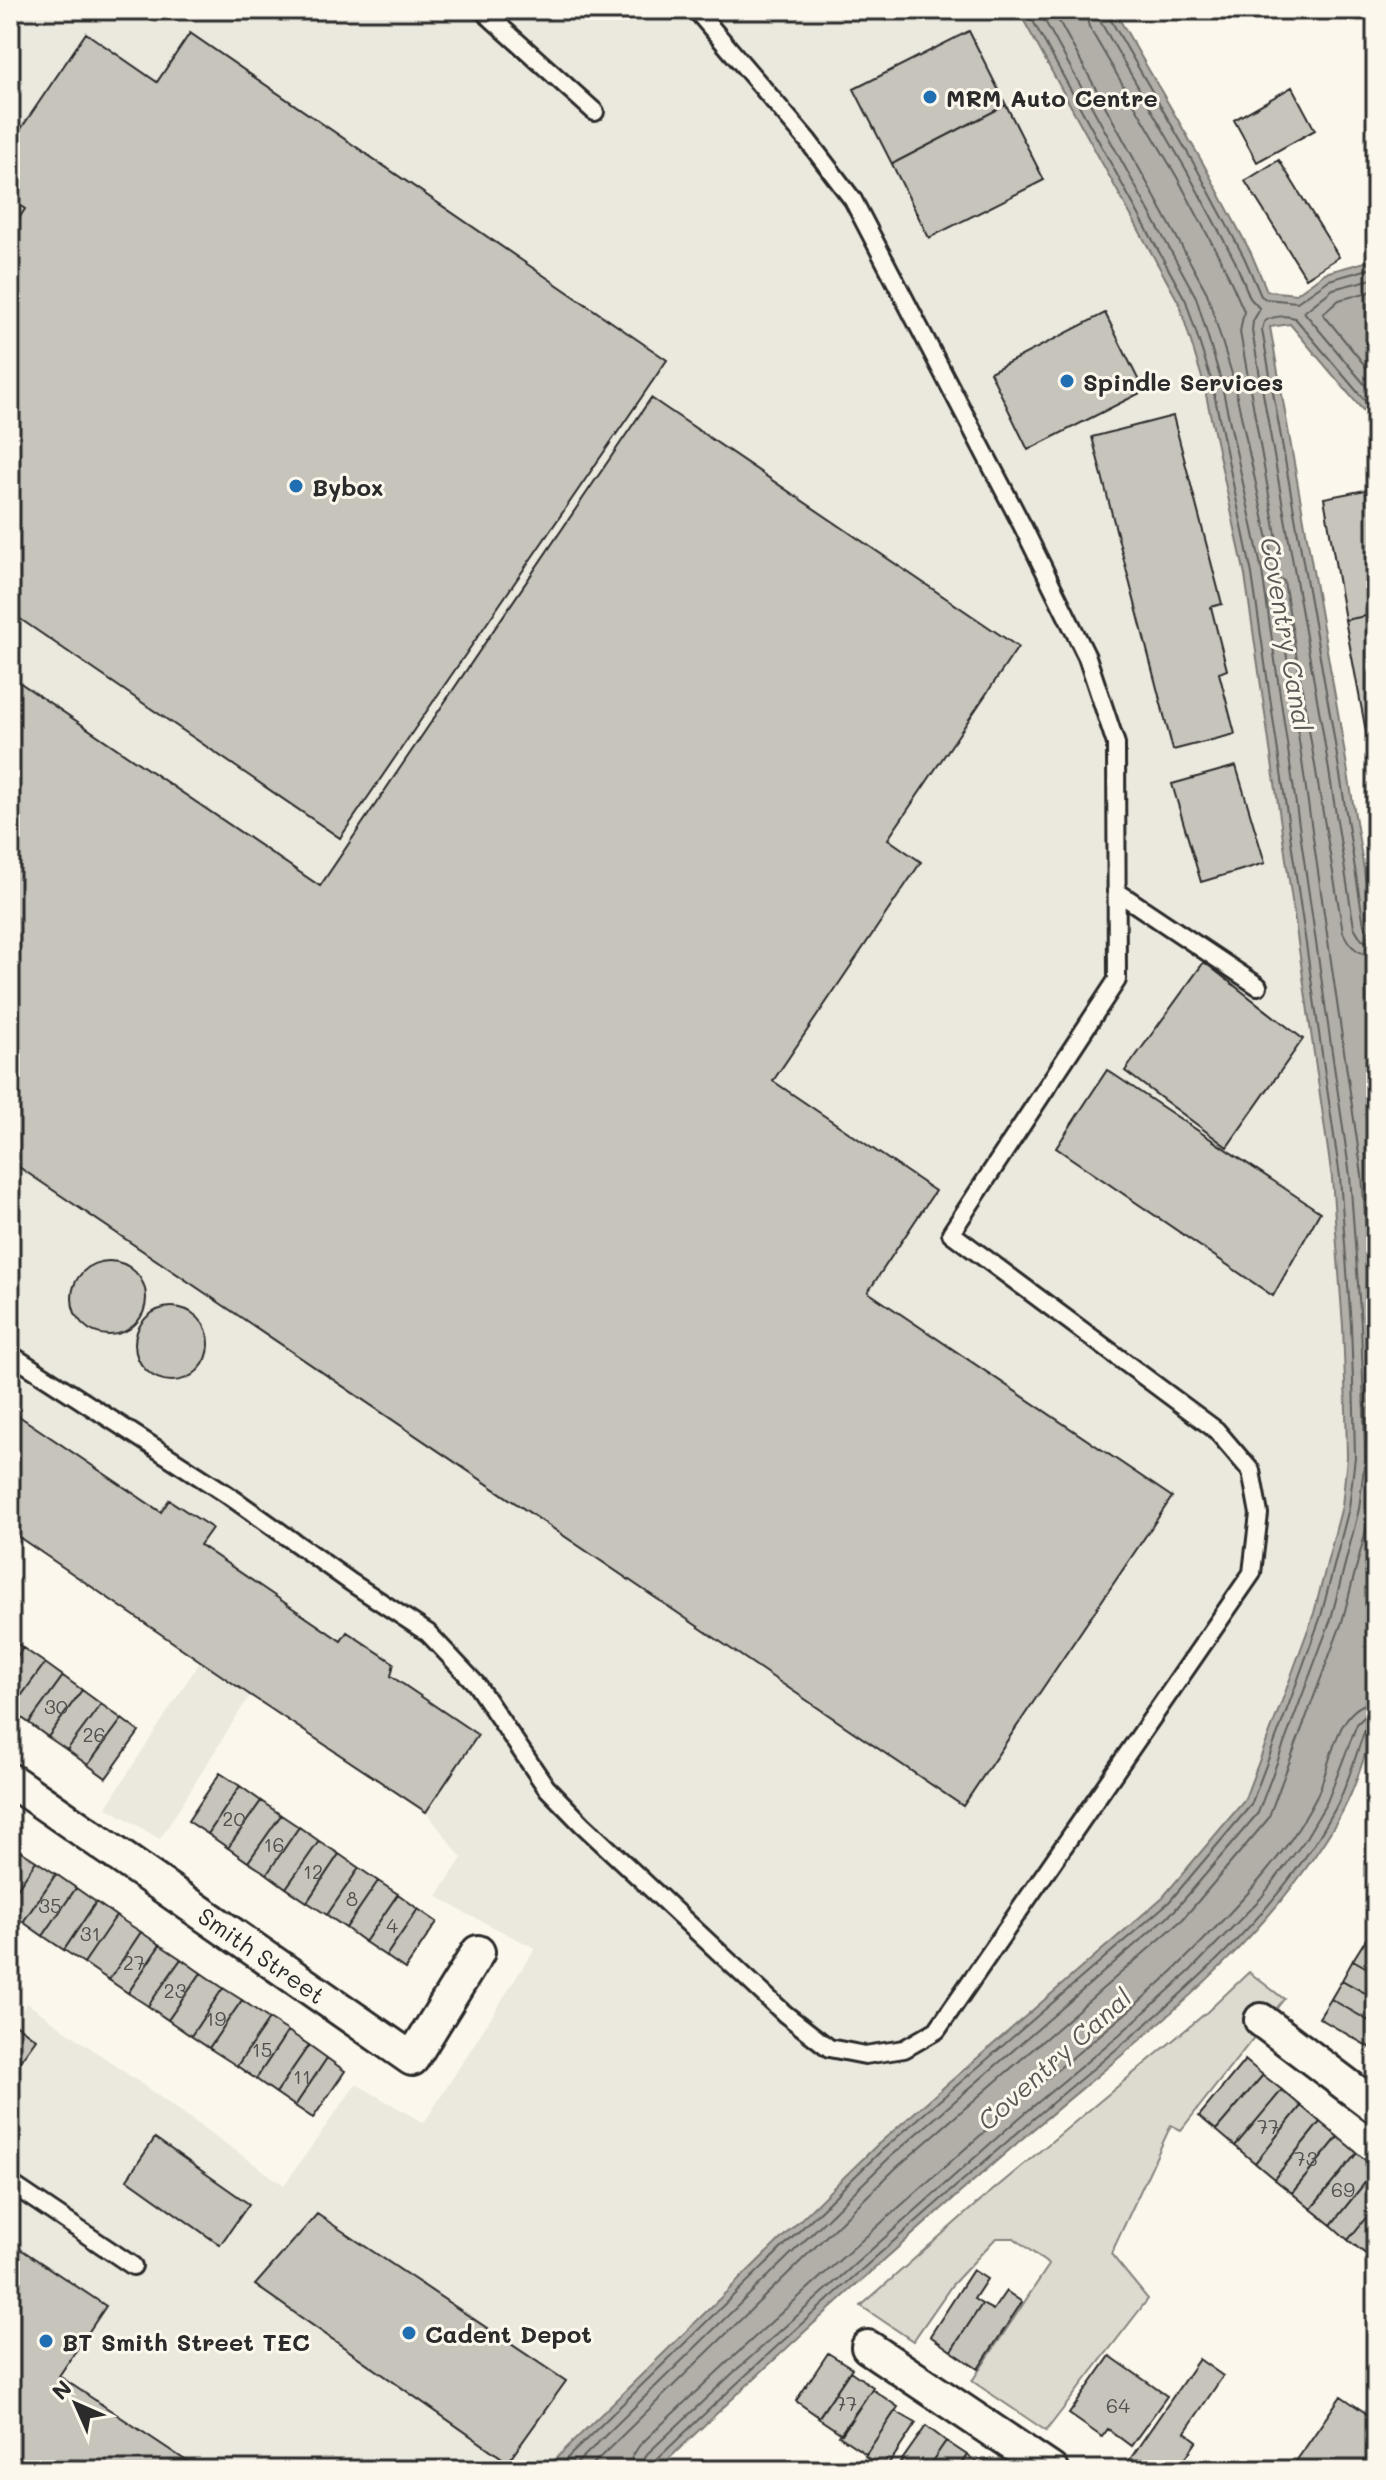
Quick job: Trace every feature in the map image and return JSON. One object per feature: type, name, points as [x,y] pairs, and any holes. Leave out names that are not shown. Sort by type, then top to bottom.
[{"type":"street","name":"Smith Street","points":[[10,1780],[412,2059],[478,1952]]},
{"type":"street","points":[[1261,2020],[1376,2107]]},
{"type":"street","points":[[868,2347],[1051,2470]]},
{"type":"lane","points":[[482,10],[595,112]]},
{"type":"lane","points":[[10,1354],[228,1495],[428,1633],[476,1684],[546,1787],[564,1806],[785,2014],[829,2048],[865,2055],[904,2049],[937,2030],[1252,1573],[1259,1514],[1251,1471],[1216,1430],[951,1233],[1117,980],[1116,744],[1087,657],[853,200],[808,141],[696,10]]},
{"type":"lane","points":[[1116,891],[1258,986]]},
{"type":"lane","points":[[10,2183],[133,2266]]},
{"type":"shaded area","points":[[10,10],[1018,10],[1179,303],[1203,381],[1245,575],[1332,1178],[1343,1326],[1347,1457],[1342,1506],[1314,1613],[1244,1801],[1163,1897],[876,2146],[544,2470],[10,2470],[10,2010],[18,2015],[27,2003],[284,2185],[356,2084],[424,2123],[535,1948],[437,1896],[462,1858],[426,1812],[250,1695],[160,1839],[106,1807],[201,1660],[10,1531]]},
{"type":"shaded area","points":[[1249,1972],[1284,1999],[1181,2130],[1171,2125],[1111,2254],[1148,2299],[1046,2431],[972,2381],[1049,2265],[1014,2238],[996,2238],[952,2285],[913,2341],[861,2306],[974,2206],[1207,2012]]},
{"type":"water","name":"Coventry Canal","points":[[1018,10],[1114,10],[1204,165],[1251,253],[1267,291],[1296,294],[1325,273],[1376,259],[1376,426],[1290,324],[1270,327],[1340,724],[1376,962],[1376,1723],[1347,1803],[1311,1861],[1240,1947],[1159,2024],[888,2256],[657,2470],[544,2470],[876,2146],[1163,1897],[1244,1801],[1314,1613],[1342,1506],[1347,1457],[1346,1410],[1332,1178],[1245,575],[1203,381],[1179,303]]},
{"type":"building","name":"MRM Auto Centre","points":[[969,31],[1006,105],[892,164],[854,89]]},
{"type":"building","name":"Bybox","points":[[86,33],[157,82],[190,33],[667,360],[340,838],[10,612],[10,232],[25,209],[10,199],[10,145]]},
{"type":"building","points":[[1292,87],[1315,130],[1257,162],[1234,120]]},
{"type":"building","points":[[1006,105],[1044,180],[929,238],[892,164]]},
{"type":"building","points":[[1279,160],[1339,257],[1306,278],[1245,181]]},
{"type":"building","name":"Spindle Services","points":[[1105,313],[1144,391],[1028,450],[990,372]]},
{"type":"building","points":[[651,398],[1018,647],[888,839],[921,862],[773,1081],[935,1191],[868,1292],[1172,1497],[963,1806],[10,1161],[10,676],[320,886]]},
{"type":"building","points":[[1173,416],[1222,604],[1211,607],[1227,670],[1219,673],[1235,734],[1173,750],[1092,437]]},
{"type":"building","points":[[1376,488],[1376,614],[1345,620],[1324,498]]},
{"type":"building","points":[[1376,614],[1376,785],[1345,620]]},
{"type":"building","points":[[1236,766],[1265,863],[1201,882],[1172,784]]},
{"type":"building","points":[[1204,962],[1303,1039],[1227,1147],[1125,1071]]},
{"type":"building","points":[[1107,1070],[1320,1212],[1273,1296],[1056,1148]]},
{"type":"building","points":[[109,1261],[123,1264],[135,1272],[143,1284],[146,1298],[143,1312],[135,1324],[123,1332],[109,1335],[95,1332],[83,1324],[75,1312],[72,1298],[75,1284],[83,1272],[95,1264]]},
{"type":"building","points":[[172,1307],[186,1310],[198,1318],[206,1330],[209,1344],[206,1358],[198,1370],[186,1378],[172,1381],[158,1378],[146,1370],[138,1358],[135,1344],[138,1330],[146,1318],[158,1310]]},
{"type":"building","points":[[10,1410],[161,1512],[169,1500],[212,1528],[200,1545],[341,1641],[347,1632],[394,1663],[391,1676],[478,1735],[426,1812],[10,1531]]},
{"type":"building","points":[[10,1638],[23,1648],[10,1666]]},
{"type":"building","points":[[23,1648],[45,1663],[11,1710],[10,1666]]},
{"type":"building","points":[[45,1663],[63,1676],[29,1723],[11,1710]]},
{"type":"building","points":[[63,1676],[82,1690],[48,1737],[29,1723]]},
{"type":"building","points":[[82,1690],[101,1704],[67,1750],[48,1737]]},
{"type":"building","points":[[101,1704],[122,1719],[88,1765],[67,1750]]},
{"type":"building","points":[[122,1719],[139,1732],[106,1778],[88,1765]]},
{"type":"building","points":[[220,1773],[240,1786],[208,1834],[188,1821]]},
{"type":"building","points":[[240,1786],[261,1801],[228,1848],[208,1834]]},
{"type":"building","points":[[261,1801],[281,1815],[248,1862],[228,1848]]},
{"type":"building","points":[[281,1815],[299,1827],[267,1874],[248,1862]]},
{"type":"building","points":[[299,1827],[319,1841],[286,1888],[267,1874]]},
{"type":"building","points":[[319,1841],[339,1854],[307,1902],[286,1888]]},
{"type":"building","points":[[16,1848],[36,1861],[10,1899],[10,1857]]},
{"type":"building","points":[[339,1854],[359,1868],[327,1915],[307,1902]]},
{"type":"building","points":[[36,1861],[56,1874],[23,1922],[10,1913],[10,1899]]},
{"type":"building","points":[[359,1868],[378,1881],[346,1928],[327,1915]]},
{"type":"building","points":[[56,1874],[76,1888],[43,1936],[23,1922]]},
{"type":"building","points":[[378,1881],[398,1894],[365,1942],[346,1928]]},
{"type":"building","points":[[76,1888],[96,1902],[64,1950],[43,1936]]},
{"type":"building","points":[[398,1894],[418,1909],[386,1956],[365,1942]]},
{"type":"building","points":[[96,1902],[116,1916],[84,1963],[64,1950]]},
{"type":"building","points":[[418,1909],[437,1922],[405,1969],[386,1956]]},
{"type":"building","points":[[116,1916],[141,1932],[109,1980],[84,1963]]},
{"type":"building","points":[[141,1932],[160,1945],[128,1993],[109,1980]]},
{"type":"building","points":[[1366,1939],[1376,1945],[1376,1973],[1353,1960]]},
{"type":"building","points":[[160,1945],[181,1959],[148,2006],[128,1993]]},
{"type":"building","points":[[181,1959],[201,1973],[168,2020],[148,2006]]},
{"type":"building","points":[[1353,1960],[1376,1973],[1376,1999],[1342,1980]]},
{"type":"building","points":[[201,1973],[223,1988],[191,2036],[168,2020]]},
{"type":"building","points":[[1342,1980],[1376,1999],[1376,2025],[1331,1999]]},
{"type":"building","points":[[223,1988],[242,2000],[209,2048],[191,2036]]},
{"type":"building","points":[[1331,1999],[1376,2025],[1376,2051],[1319,2018]]},
{"type":"building","points":[[242,2000],[269,2019],[237,2066],[209,2048]]},
{"type":"building","points":[[269,2019],[288,2031],[256,2079],[237,2066]]},
{"type":"building","points":[[10,2020],[36,2039],[10,2075]]},
{"type":"building","points":[[288,2031],[309,2045],[276,2093],[256,2079]]},
{"type":"building","points":[[309,2045],[327,2058],[295,2106],[276,2093]]},
{"type":"building","points":[[327,2058],[345,2071],[313,2118],[295,2106]]},
{"type":"building","points":[[1245,2060],[1263,2075],[1216,2130],[1199,2116]]},
{"type":"building","points":[[1263,2075],[1282,2090],[1235,2146],[1216,2130]]},
{"type":"building","points":[[1282,2090],[1301,2106],[1255,2163],[1235,2146]]},
{"type":"building","points":[[1301,2106],[1320,2122],[1274,2179],[1255,2163]]},
{"type":"building","points":[[1320,2122],[1338,2137],[1292,2193],[1274,2179]]},
{"type":"building","points":[[1338,2137],[1357,2153],[1311,2209],[1292,2193]]},
{"type":"building","points":[[155,2138],[249,2204],[220,2245],[127,2179]]},
{"type":"building","points":[[1357,2153],[1376,2169],[1331,2225],[1311,2209]]},
{"type":"building","points":[[1376,2169],[1376,2205],[1348,2240],[1331,2225]]},
{"type":"building","points":[[1376,2205],[1376,2244],[1367,2255],[1348,2240]]},
{"type":"building","name":"Cadent Depot","points":[[317,2214],[566,2381],[508,2462],[255,2285]]},
{"type":"building","name":"BT Smith Street TEC","points":[[10,2242],[106,2306],[59,2376],[200,2470],[10,2468]]},
{"type":"building","points":[[973,2270],[987,2279],[974,2299],[982,2304],[951,2351],[930,2336]]},
{"type":"building","points":[[1006,2291],[1022,2302],[978,2369],[951,2351],[982,2304],[993,2310]]},
{"type":"building","points":[[828,2353],[852,2368],[819,2417],[796,2401]]},
{"type":"building","points":[[1110,2356],[1167,2396],[1131,2446],[1108,2429],[1102,2437],[1069,2414]]},
{"type":"building","points":[[1199,2359],[1223,2376],[1185,2432],[1197,2441],[1177,2470],[1133,2470],[1126,2465]]},
{"type":"building","points":[[850,2371],[873,2387],[842,2434],[818,2418]]},
{"type":"building","points":[[872,2389],[898,2407],[866,2454],[839,2436]]},
{"type":"building","points":[[1341,2396],[1376,2420],[1376,2470],[1290,2470]]},
{"type":"building","points":[[895,2411],[916,2423],[885,2470],[865,2456]]},
{"type":"building","points":[[926,2426],[946,2441],[926,2470],[895,2470]]},
{"type":"building","points":[[946,2441],[967,2455],[957,2470],[926,2470]]},
{"type":"building","points":[[967,2455],[987,2470],[957,2470]]},
{"type":"place","name":"MRM Auto Centre","points":[[930,97]]},
{"type":"place","name":"Spindle Services","points":[[1067,381]]},
{"type":"place","name":"Bybox","points":[[296,486]]},
{"type":"place","name":"Cadent Depot","points":[[409,2333]]},
{"type":"place","name":"BT Smith Street TEC","points":[[46,2341]]}]
